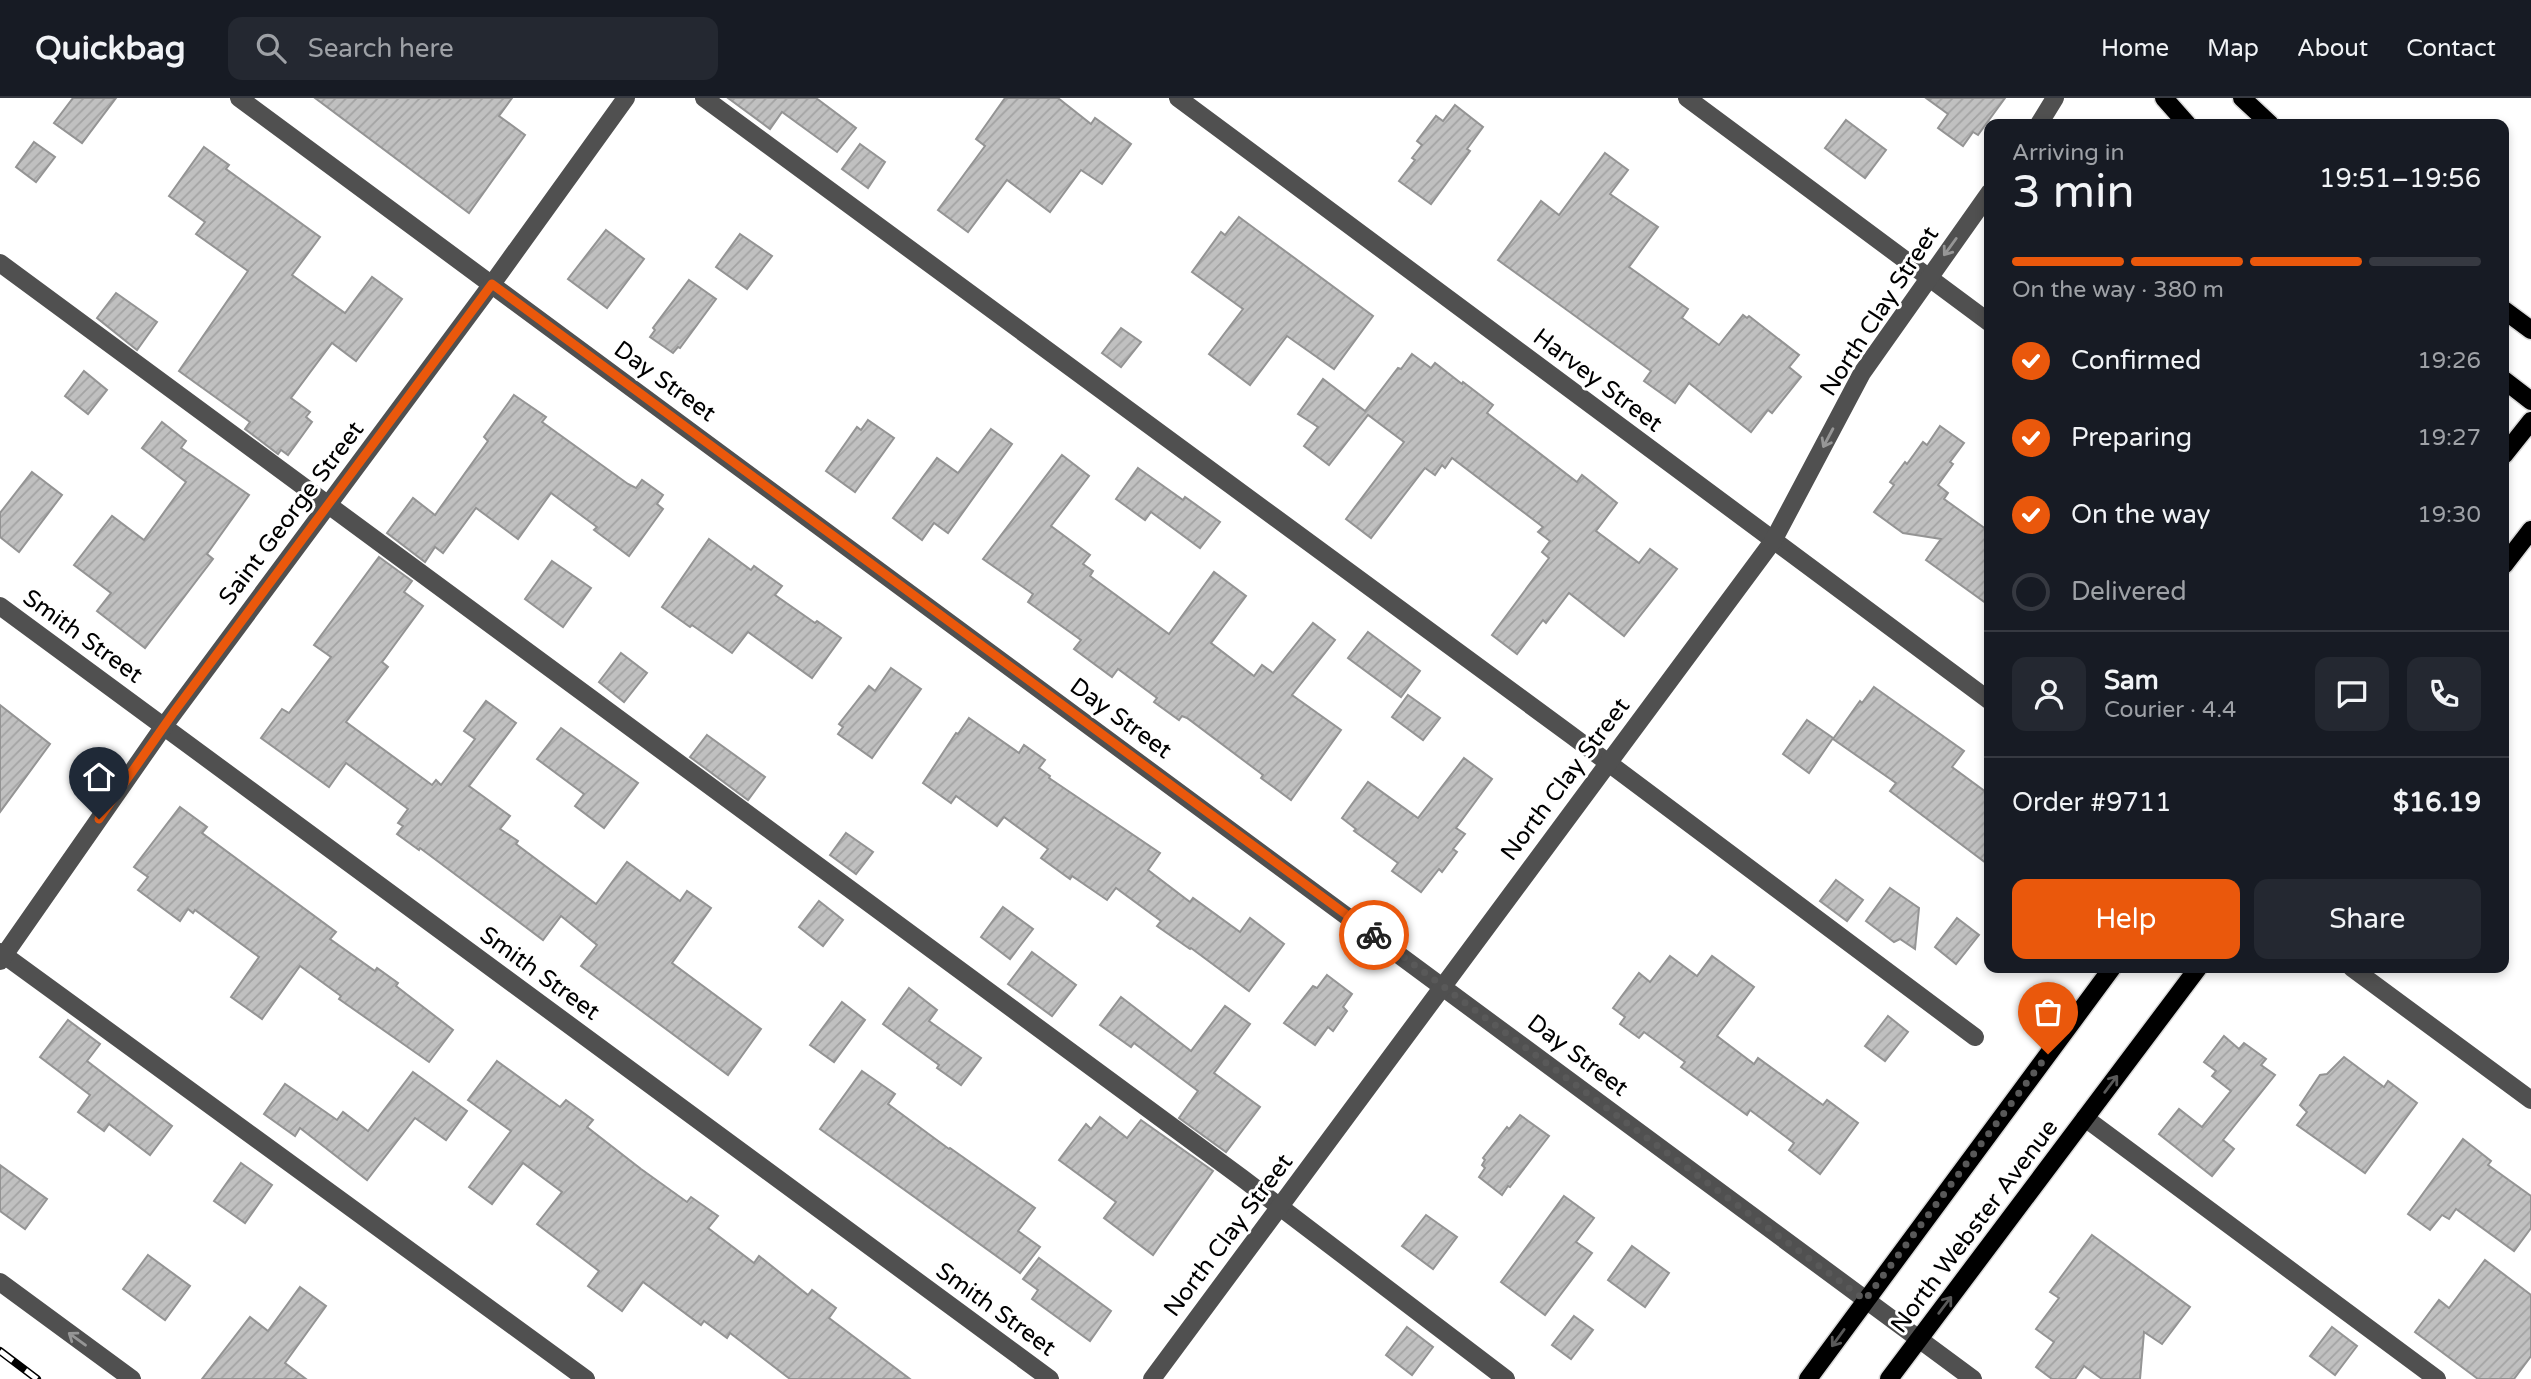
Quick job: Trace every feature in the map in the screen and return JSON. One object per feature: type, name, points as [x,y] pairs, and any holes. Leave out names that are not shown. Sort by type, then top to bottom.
[{"type":"main road","points":[[2164,98],[2183,119]]},
{"type":"main road","points":[[2242,98],[2265,119]]},
{"type":"main road","points":[[2509,314],[2531,330]]},
{"type":"main road","points":[[2509,384],[2531,401]]},
{"type":"main road","points":[[2509,450],[2531,421]]},
{"type":"main road","points":[[2509,559],[2531,530]]},
{"type":"main road","name":"North Webster Avenue","points":[[1808,1379],[2108,973]]},
{"type":"main road","name":"North Webster Avenue","points":[[1889,1379],[2194,973]]},
{"type":"street","name":"Day Street","points":[[239,98],[1973,1379]]},
{"type":"street","name":"Saint George Street","points":[[1,956],[164,726],[492,284],[626,98]]},
{"type":"street","points":[[704,98],[1608,762],[1975,1037]]},
{"type":"street","name":"Harvey Street","points":[[1178,98],[1984,697]]},
{"type":"street","points":[[1687,98],[1984,319]]},
{"type":"street","points":[[2042,119],[2054,98]]},
{"type":"street","name":"North Clay Street","points":[[1152,1379],[1773,541],[1862,373],[1984,199]]},
{"type":"street","points":[[0,263],[1279,1208],[1506,1379]]},
{"type":"street","name":"Smith Street","points":[[0,606],[1050,1379]]},
{"type":"street","points":[[1,956],[586,1379]]},
{"type":"street","points":[[2359,973],[2531,1100]]},
{"type":"street","points":[[2085,1118],[2437,1379]]},
{"type":"street","points":[[0,1282],[132,1379]]},
{"type":"building","points":[[73,98],[116,98],[82,143],[54,123]]},
{"type":"building","points":[[315,98],[512,98],[499,116],[525,135],[469,213]]},
{"type":"building","points":[[728,98],[816,98],[856,128],[837,152],[782,112],[770,129]]},
{"type":"building","points":[[1005,98],[1058,98],[1091,124],[1095,118],[1131,144],[1102,184],[1081,170],[1050,212],[1007,180],[968,232],[938,210],[985,146],[976,139]]},
{"type":"building","points":[[1926,98],[2005,98],[1990,119],[1984,119],[1984,127],[1978,135],[1973,132],[1963,146],[1938,128],[1948,114]]},
{"type":"building","points":[[1455,105],[1483,127],[1467,149],[1470,151],[1431,204],[1399,181],[1415,160],[1412,158],[1422,145],[1417,141],[1436,116],[1443,121]]},
{"type":"building","points":[[1846,120],[1886,150],[1865,178],[1825,148]]},
{"type":"building","points":[[34,142],[55,157],[36,182],[16,167]]},
{"type":"building","points":[[860,144],[885,162],[868,188],[842,169]]},
{"type":"building","points":[[204,147],[229,165],[226,169],[320,237],[292,275],[345,313],[372,277],[402,299],[356,361],[332,343],[291,398],[310,412],[306,417],[312,422],[288,455],[281,450],[278,454],[245,429],[250,422],[179,371],[248,271],[196,234],[205,222],[169,196]]},
{"type":"building","points":[[1605,153],[1628,170],[1610,194],[1658,227],[1629,267],[1688,309],[1682,318],[1719,345],[1743,315],[1747,318],[1749,316],[1799,355],[1789,367],[1801,377],[1772,413],[1768,410],[1751,432],[1689,383],[1675,403],[1644,381],[1651,371],[1498,260],[1541,201],[1559,215]]},
{"type":"building","points":[[1239,217],[1373,316],[1334,369],[1287,336],[1250,385],[1209,354],[1243,309],[1192,272],[1221,232],[1225,235]]},
{"type":"building","points":[[606,230],[644,259],[607,308],[568,279]]},
{"type":"building","points":[[740,234],[772,256],[747,289],[716,267]]},
{"type":"building","points":[[689,280],[716,299],[680,348],[673,353],[650,337],[655,330],[653,328]]},
{"type":"building","points":[[116,293],[157,322],[137,350],[97,318]]},
{"type":"building","points":[[1121,328],[1141,342],[1121,367],[1102,353]]},
{"type":"building","points":[[1412,354],[1431,368],[1435,363],[1462,384],[1463,382],[1493,405],[1487,413],[1577,482],[1582,475],[1617,503],[1596,531],[1639,563],[1650,549],[1677,569],[1624,636],[1569,593],[1546,623],[1543,620],[1517,654],[1492,635],[1549,558],[1542,552],[1550,541],[1538,532],[1543,527],[1452,458],[1445,468],[1442,465],[1435,475],[1425,468],[1371,538],[1346,519],[1404,442],[1368,415],[1329,465],[1304,446],[1318,427],[1298,414],[1323,379],[1365,411]]},
{"type":"building","points":[[84,371],[107,390],[88,414],[65,396]]},
{"type":"building","points":[[514,395],[546,417],[542,422],[628,484],[636,488],[642,480],[663,495],[657,504],[663,509],[629,556],[594,530],[597,527],[551,493],[518,539],[476,508],[443,553],[435,547],[425,562],[387,533],[413,498],[435,515],[488,441],[484,437]]},
{"type":"building","points":[[868,420],[894,438],[855,492],[826,471],[857,427],[861,430]]},
{"type":"building","points":[[162,422],[186,441],[181,448],[249,495],[207,554],[213,559],[145,648],[97,611],[111,593],[74,565],[112,516],[144,540],[186,482],[142,448]]},
{"type":"building","points":[[1940,426],[1964,443],[1938,485],[1948,493],[1944,499],[1984,528],[1984,602],[1926,560],[1941,539],[1903,533],[1874,512],[1894,485],[1890,482],[1905,462],[1907,464],[1923,442],[1927,445]]},
{"type":"building","points":[[991,429],[1012,444],[948,533],[934,523],[922,540],[893,518],[937,458],[958,473]]},
{"type":"building","points":[[1062,455],[1089,476],[1051,526],[1090,555],[1083,564],[1093,571],[1090,576],[1169,634],[1214,572],[1246,596],[1211,643],[1254,676],[1262,665],[1273,673],[1313,623],[1335,640],[1292,695],[1341,730],[1291,800],[1261,778],[1263,775],[1187,718],[1182,716],[1179,720],[1154,702],[1157,698],[1118,669],[1112,677],[1074,649],[1081,640],[1028,602],[1033,594],[983,559]]},
{"type":"building","points":[[1138,468],[1220,522],[1200,548],[1151,512],[1145,520],[1116,499]]},
{"type":"building","points":[[32,472],[62,495],[19,552],[0,537],[0,513]]},
{"type":"building","points":[[709,539],[751,570],[754,566],[782,586],[775,595],[841,638],[812,678],[748,632],[732,653],[662,607]]},
{"type":"building","points":[[379,557],[412,581],[404,592],[423,606],[382,662],[388,667],[346,722],[432,785],[436,780],[441,785],[475,739],[464,731],[486,701],[516,723],[469,786],[510,816],[500,829],[518,841],[516,844],[596,904],[627,862],[680,901],[687,891],[711,908],[672,963],[761,1029],[728,1075],[581,966],[597,945],[561,916],[543,940],[420,848],[419,850],[397,834],[403,826],[398,823],[408,809],[346,763],[329,787],[261,738],[282,709],[289,713],[331,657],[314,645]]},
{"type":"building","points":[[552,561],[591,588],[563,627],[525,599]]},
{"type":"building","points":[[1368,632],[1420,671],[1401,697],[1348,658]]},
{"type":"building","points":[[621,653],[647,673],[624,702],[599,682]]},
{"type":"building","points":[[891,668],[921,689],[872,758],[838,734],[843,727],[839,724],[869,686],[875,691]]},
{"type":"building","points":[[1874,687],[1964,751],[1952,767],[1984,791],[1984,862],[1890,791],[1896,783],[1833,739],[1860,701],[1862,703]]},
{"type":"building","points":[[1408,695],[1440,718],[1423,740],[1392,717]]},
{"type":"building","points":[[0,705],[50,744],[0,812]]},
{"type":"building","points":[[969,718],[1019,753],[1024,745],[1045,760],[1039,768],[1050,776],[1049,778],[1160,853],[1148,870],[1190,902],[1193,898],[1240,932],[1250,918],[1284,944],[1249,991],[1157,926],[1161,921],[1116,888],[1107,900],[1072,876],[1070,879],[1041,858],[1048,849],[1004,817],[997,826],[956,796],[951,803],[923,783]]},
{"type":"building","points":[[1807,720],[1833,738],[1809,773],[1783,754]]},
{"type":"building","points":[[561,728],[638,783],[604,828],[575,806],[584,794],[537,759]]},
{"type":"building","points":[[707,735],[765,777],[748,800],[690,757]]},
{"type":"building","points":[[1464,758],[1492,779],[1456,828],[1465,834],[1453,849],[1457,852],[1442,872],[1439,869],[1421,892],[1392,871],[1398,863],[1354,831],[1356,829],[1342,818],[1368,782],[1418,818]]},
{"type":"building","points":[[180,807],[207,827],[202,833],[336,932],[330,939],[375,971],[377,968],[398,983],[396,986],[453,1030],[429,1062],[339,999],[341,996],[300,966],[262,1019],[231,997],[259,957],[195,910],[193,913],[188,909],[180,921],[138,890],[148,877],[134,867]]},
{"type":"building","points":[[846,833],[873,852],[856,874],[830,855]]},
{"type":"building","points":[[1836,880],[1863,900],[1847,921],[1820,901]]},
{"type":"building","points":[[1890,888],[1919,908],[1915,949],[1900,939],[1894,942],[1866,921]]},
{"type":"building","points":[[819,901],[843,920],[823,946],[799,927]]},
{"type":"building","points":[[1003,907],[1033,929],[1010,959],[981,937]]},
{"type":"building","points":[[1957,918],[1979,935],[1956,964],[1935,947]]},
{"type":"building","points":[[1032,952],[1076,985],[1052,1016],[1008,984]]},
{"type":"building","points":[[1670,956],[1697,976],[1712,956],[1754,987],[1717,1036],[1754,1064],[1758,1058],[1823,1105],[1827,1100],[1858,1123],[1820,1174],[1789,1150],[1794,1143],[1750,1110],[1747,1115],[1681,1067],[1685,1062],[1644,1032],[1639,1038],[1620,1024],[1625,1017],[1613,1008],[1639,973],[1650,982]]},
{"type":"building","points":[[1327,975],[1352,994],[1343,1007],[1347,1011],[1333,1031],[1328,1027],[1315,1045],[1284,1023],[1313,986],[1317,988]]},
{"type":"building","points":[[909,988],[937,1010],[929,1021],[981,1058],[961,1085],[937,1068],[939,1065],[883,1024]]},
{"type":"building","points":[[1121,997],[1191,1051],[1225,1006],[1250,1024],[1214,1073],[1260,1107],[1226,1152],[1179,1118],[1198,1091],[1134,1043],[1131,1047],[1100,1025]]},
{"type":"building","points":[[842,1002],[865,1020],[834,1062],[810,1045]]},
{"type":"building","points":[[1888,1016],[1908,1032],[1885,1061],[1865,1046]]},
{"type":"building","points":[[68,1020],[100,1044],[87,1061],[172,1126],[150,1155],[109,1124],[104,1131],[78,1112],[90,1095],[40,1057]]},
{"type":"building","points":[[2224,1036],[2239,1049],[2244,1043],[2266,1059],[2261,1065],[2275,1075],[2223,1140],[2234,1149],[2212,1176],[2159,1134],[2179,1109],[2202,1127],[2231,1091],[2212,1076],[2216,1071],[2204,1062]]},
{"type":"building","points":[[2344,1057],[2384,1087],[2388,1081],[2417,1103],[2365,1173],[2297,1125],[2307,1112],[2300,1105],[2320,1075],[2327,1074]]},
{"type":"building","points":[[497,1061],[560,1107],[566,1100],[593,1120],[587,1127],[641,1169],[687,1202],[691,1197],[718,1216],[708,1228],[754,1263],[759,1256],[808,1295],[812,1290],[836,1308],[829,1318],[910,1379],[790,1379],[730,1333],[727,1338],[704,1321],[701,1325],[643,1282],[622,1311],[588,1286],[599,1271],[537,1224],[562,1192],[523,1163],[492,1204],[469,1187],[511,1131],[468,1100]]},
{"type":"building","points":[[862,1071],[895,1094],[888,1104],[1035,1208],[1018,1231],[1040,1247],[1020,1273],[820,1129]]},
{"type":"building","points":[[413,1072],[467,1111],[446,1140],[415,1118],[367,1180],[300,1128],[295,1136],[264,1114],[285,1084],[337,1120],[343,1112],[368,1131]]},
{"type":"building","points":[[1520,1115],[1549,1136],[1502,1195],[1479,1177],[1485,1168],[1482,1165],[1485,1160],[1483,1158]]},
{"type":"building","points":[[1100,1117],[1127,1138],[1141,1120],[1213,1171],[1153,1255],[1104,1218],[1116,1202],[1059,1160],[1086,1124],[1091,1129]]},
{"type":"building","points":[[2463,1139],[2491,1161],[2488,1165],[2531,1196],[2531,1228],[2514,1251],[2456,1209],[2449,1219],[2442,1215],[2430,1230],[2408,1214]]},
{"type":"building","points":[[241,1163],[272,1185],[245,1223],[214,1201]]},
{"type":"building","points":[[0,1165],[47,1199],[25,1229],[0,1211]]},
{"type":"building","points":[[1564,1196],[1594,1218],[1576,1242],[1592,1253],[1545,1315],[1501,1282]]},
{"type":"building","points":[[1426,1215],[1457,1237],[1433,1269],[1402,1246]]},
{"type":"building","points":[[2092,1235],[2190,1307],[2162,1344],[2144,1332],[2140,1379],[2102,1379],[2084,1366],[2075,1379],[2052,1379],[2036,1367],[2054,1342],[2036,1329],[2059,1298],[2050,1292]]},
{"type":"building","points":[[1632,1246],[1669,1273],[1645,1307],[1608,1280]]},
{"type":"building","points":[[148,1255],[190,1286],[165,1320],[123,1289]]},
{"type":"building","points":[[1039,1258],[1111,1311],[1090,1341],[1032,1299],[1038,1290],[1023,1279]]},
{"type":"building","points":[[2485,1260],[2531,1295],[2531,1356],[2514,1379],[2478,1379],[2415,1332],[2439,1300],[2449,1308]]},
{"type":"building","points":[[300,1287],[326,1306],[285,1363],[306,1379],[202,1379],[250,1317],[268,1331]]},
{"type":"building","points":[[1574,1316],[1593,1330],[1571,1359],[1552,1345]]},
{"type":"building","points":[[1407,1327],[1433,1347],[1412,1375],[1386,1355]]},
{"type":"building","points":[[2332,1327],[2357,1346],[2335,1375],[2310,1356]]},
{"type":"railway","points":[[0,1351],[37,1379]]},
{"type":"way so far","points":[[1374,935],[1865,1300],[2048,1054]]},
{"type":"route","points":[[99,819],[174,712],[492,284],[1374,935]]}]
